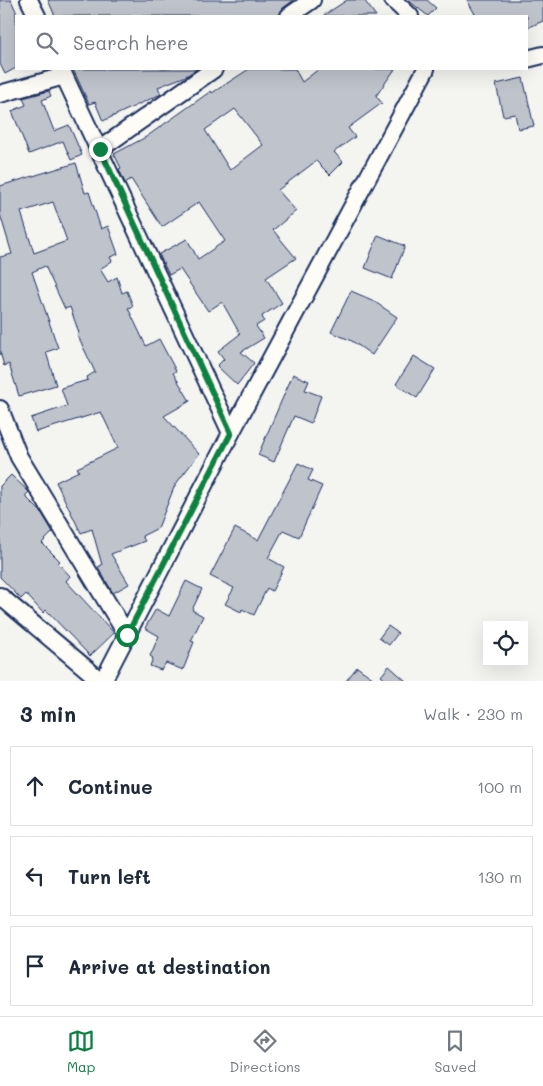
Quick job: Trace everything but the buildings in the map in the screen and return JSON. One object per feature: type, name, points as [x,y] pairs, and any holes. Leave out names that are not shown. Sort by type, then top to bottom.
[{"type":"street","points":[[29,0],[36,15]]},
{"type":"street","points":[[290,15],[312,0]]},
{"type":"street","points":[[393,0],[409,15]]},
{"type":"street","points":[[528,59],[543,55]]},
{"type":"street","points":[[100,149],[213,70]]},
{"type":"street","points":[[0,596],[102,681],[231,433],[425,70]]},
{"type":"street","points":[[0,94],[63,72],[231,433]]},
{"type":"street","points":[[0,409],[19,457],[127,635]]},
{"type":"route","points":[[100,149],[231,433],[127,635]]}]
